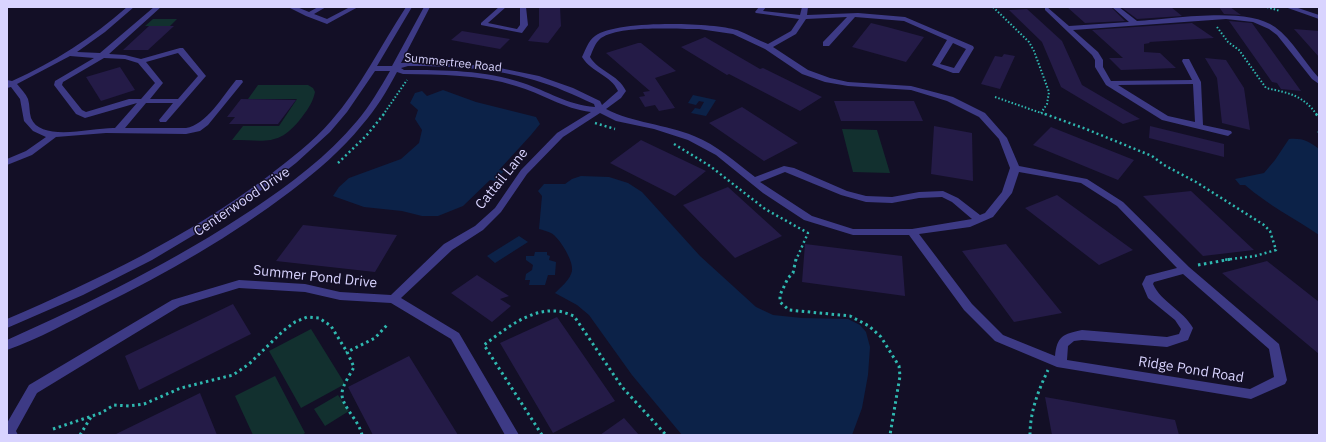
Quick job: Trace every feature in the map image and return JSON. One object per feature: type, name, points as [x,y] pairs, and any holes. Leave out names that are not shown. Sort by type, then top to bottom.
[{"type":"street","points":[[131,7],[116,21],[70,54],[9,84],[24,99],[27,119],[36,129],[46,134],[54,135],[88,131],[186,131],[197,129],[205,123],[239,82]]},
{"type":"street","points":[[158,7],[102,56],[59,82],[58,85],[78,112],[85,115],[96,113],[132,101],[180,100]]},
{"type":"street","points":[[291,7],[327,22],[355,7]]},
{"type":"street","points":[[308,15],[323,7]]},
{"type":"street","name":"Centerwood Drive","points":[[7,324],[116,275],[210,223],[260,188],[312,146],[351,102],[409,7]]},
{"type":"street","name":"Centerwood Drive","points":[[7,345],[51,326],[130,287],[246,219],[302,178],[336,148],[359,124],[381,92],[427,7]]},
{"type":"street","points":[[503,7],[483,24],[519,31],[524,25],[524,7]]},
{"type":"street","points":[[763,7],[758,12],[804,17],[853,15],[905,19],[970,48],[956,70],[936,65],[951,40]]},
{"type":"street","points":[[768,47],[796,32],[804,17],[805,7]]},
{"type":"street","points":[[1115,7],[1134,22]]},
{"type":"street","points":[[1288,7],[1319,17]]},
{"type":"street","points":[[1047,9],[1095,54],[1099,60],[1099,67],[1109,83],[1165,118],[1228,133]]},
{"type":"street","points":[[826,44],[853,15]]},
{"type":"street","points":[[1069,28],[1134,22],[1246,17],[1260,21],[1280,32],[1319,82]]},
{"type":"street","points":[[600,110],[622,91],[620,84],[589,64],[586,57],[592,43],[598,37],[609,32],[627,28],[643,27],[699,27],[735,32],[768,47],[805,72],[828,80],[848,84],[910,88],[950,99],[982,115],[1003,138],[1015,168]]},
{"type":"street","points":[[70,54],[141,61],[180,50],[202,76],[163,120]]},
{"type":"street","points":[[1186,60],[1197,82],[1199,126]]},
{"type":"street","points":[[117,130],[159,83],[141,61]]},
{"type":"street","name":"Summertree Road","points":[[372,69],[394,68],[407,64],[490,68],[536,78],[570,90],[597,103],[600,110]]},
{"type":"street","name":"Summertree Road","points":[[394,68],[403,72],[457,73],[490,77],[519,84],[578,108],[600,110],[619,119],[656,127],[691,138],[719,153],[766,191],[808,218],[854,232],[912,232],[970,224],[989,215],[1007,193],[1015,168]]},
{"type":"street","points":[[1109,83],[1197,82]]},
{"type":"street","name":"Cattail Lane","points":[[393,299],[448,247],[479,228],[498,210],[512,189],[539,155],[560,135],[600,110]]},
{"type":"street","points":[[7,162],[30,153],[54,135]]},
{"type":"street","name":"Ridge Pond Road","points":[[912,232],[968,307],[999,338],[1056,363],[1251,394],[1281,380],[1275,347],[1185,270],[1120,204],[1084,181],[1015,168]]},
{"type":"street","points":[[753,181],[784,169],[791,170],[844,193],[866,199],[892,200],[933,193],[943,194],[955,200],[979,220]]},
{"type":"street","points":[[1056,363],[1062,344],[1071,337],[1082,335],[1167,342],[1184,337],[1187,328],[1179,317],[1152,295],[1147,284],[1150,279],[1185,270]]},
{"type":"street","name":"Summer Pond Drive","points":[[11,435],[8,433],[33,388],[176,303],[239,284],[305,288],[340,296],[393,299],[455,336],[512,435]]},
{"type":"path","points":[[993,7],[1029,42],[1034,51],[1049,92],[1047,104],[1041,113]]},
{"type":"path","points":[[1207,18],[1220,29],[1228,42],[1239,50],[1266,88],[1300,96],[1311,106],[1319,118]]},
{"type":"path","points":[[995,97],[1086,129],[1152,156],[1164,165],[1236,206],[1264,225],[1270,231],[1276,250],[1255,256],[1204,263],[1185,270]]},
{"type":"path","points":[[586,118],[598,125],[620,130]]},
{"type":"path","points":[[1319,131],[1319,136]]},
{"type":"path","points":[[673,144],[692,153],[715,169],[764,209],[808,233],[797,256],[793,273],[788,278],[780,295],[780,302],[789,310],[850,316],[869,326],[881,337],[899,366],[900,376],[890,435]]},
{"type":"path","points":[[542,435],[484,345],[506,329],[525,319],[541,313],[555,311],[574,316],[622,387],[666,435]]},
{"type":"path","points":[[52,429],[92,416],[114,405],[124,407],[140,405],[181,388],[237,373],[250,365],[282,332],[305,317],[316,316],[324,320],[332,327],[354,367],[342,392],[342,398],[362,428],[362,435]]},
{"type":"path","points":[[347,352],[375,338],[387,325]]},
{"type":"path","points":[[1030,435],[1029,422],[1040,386],[1056,363]]},
{"type":"path","points":[[80,435],[92,416]]},
{"type":"green space","points":[[153,19],[177,19],[170,26],[145,26]]},
{"type":"green space","points":[[258,85],[308,85],[313,88],[315,92],[312,102],[302,117],[294,127],[286,133],[272,140],[232,140],[243,126],[279,126],[297,99],[248,99]]},
{"type":"green space","points":[[842,129],[877,130],[890,173],[853,172]]},
{"type":"green space","points":[[311,329],[345,384],[301,408],[269,351]]},
{"type":"green space","points":[[275,376],[305,433],[302,435],[253,435],[235,396]]},
{"type":"green space","points":[[338,395],[349,411],[325,426],[314,409]]},
{"type":"water","points":[[443,90],[476,102],[536,117],[540,124],[499,170],[504,171],[495,181],[490,180],[463,206],[438,216],[422,216],[402,211],[364,207],[333,196],[339,187],[349,178],[401,159],[419,143],[422,130],[415,119],[418,110],[410,103],[415,93],[422,91],[427,96]]},
{"type":"water","points":[[693,95],[716,100],[706,116],[691,113],[695,108],[700,109],[704,102],[699,101],[696,105],[688,103]]},
{"type":"water","points":[[1289,139],[1305,141],[1319,149],[1319,235],[1272,205],[1245,185],[1240,185],[1235,179],[1264,173]]},
{"type":"water","points":[[581,176],[609,177],[628,183],[642,192],[700,256],[756,307],[773,315],[802,318],[848,319],[860,325],[866,332],[870,347],[868,375],[862,408],[852,435],[682,435],[632,375],[589,315],[577,305],[555,293],[565,283],[572,271],[571,261],[554,235],[539,229],[542,196],[538,191],[544,184],[565,184],[572,179]]},
{"type":"water","points":[[519,236],[528,242],[495,263],[487,256]]},
{"type":"water","points":[[535,252],[547,252],[547,255],[550,256],[549,260],[556,262],[555,275],[548,275],[545,285],[529,285],[530,280],[525,280],[526,274],[532,270],[533,265],[526,260],[526,256],[534,256]]},
{"type":"building","points":[[539,7],[560,7],[561,26],[548,43],[528,41],[539,26]]},
{"type":"building","points":[[1067,7],[1111,7],[1125,21],[1085,23]]},
{"type":"building","points":[[1121,7],[1171,7],[1182,16],[1137,19]]},
{"type":"building","points":[[1219,7],[1230,7],[1241,15],[1224,14]]},
{"type":"building","points":[[1027,9],[1062,41],[1082,85],[1140,119],[1123,124],[1061,87],[1042,42],[1009,10]]},
{"type":"building","points":[[1229,21],[1252,23],[1301,91],[1281,89],[1277,83],[1272,82]]},
{"type":"building","points":[[871,23],[924,37],[906,62],[852,47]]},
{"type":"building","points":[[1192,23],[1214,38],[1149,42],[1150,43],[1144,44],[1144,52],[1160,53],[1176,68],[1121,70],[1109,58],[1123,58],[1092,30]]},
{"type":"building","points":[[149,26],[174,26],[148,50],[123,50]]},
{"type":"building","points":[[1294,29],[1319,31],[1319,57]]},
{"type":"building","points":[[462,31],[510,39],[500,49],[451,40]]},
{"type":"building","points":[[705,37],[760,69],[763,68],[822,97],[800,111],[729,74],[727,75],[681,47]]},
{"type":"building","points":[[641,43],[676,71],[655,78],[675,108],[659,111],[655,105],[645,107],[639,97],[645,96],[643,92],[650,91],[606,53]]},
{"type":"building","points":[[1004,54],[1015,56],[1000,89],[981,84],[995,56],[1002,57]]},
{"type":"building","points":[[1205,58],[1226,60],[1244,88],[1250,130],[1222,123],[1217,78]]},
{"type":"building","points":[[120,67],[135,90],[101,101],[86,77]]},
{"type":"building","points":[[241,99],[296,100],[278,124],[229,124],[235,117],[227,117]]},
{"type":"building","points":[[834,101],[914,101],[923,121],[841,121]]},
{"type":"building","points":[[742,107],[798,143],[764,161],[709,123]]},
{"type":"building","points":[[934,126],[972,133],[973,181],[931,174]]},
{"type":"building","points":[[1150,126],[1224,144],[1224,157],[1149,138]]},
{"type":"building","points":[[1051,127],[1134,160],[1118,180],[1033,145]]},
{"type":"building","points":[[641,140],[706,171],[675,196],[610,163]]},
{"type":"building","points":[[728,187],[782,236],[735,258],[683,205]]},
{"type":"building","points":[[1191,191],[1254,250],[1203,256],[1143,196]]},
{"type":"building","points":[[1057,195],[1133,250],[1099,265],[1025,208]]},
{"type":"building","points":[[303,225],[397,235],[375,272],[276,261]]},
{"type":"building","points":[[805,244],[902,256],[905,296],[802,282]]},
{"type":"building","points":[[1006,244],[1062,313],[1014,322],[962,251]]},
{"type":"building","points":[[1267,261],[1319,302],[1319,354],[1222,273]]},
{"type":"building","points":[[477,275],[509,296],[500,299],[511,306],[492,322],[451,293]]},
{"type":"building","points":[[233,304],[251,334],[139,390],[125,356]]},
{"type":"building","points":[[557,317],[615,401],[553,433],[500,343]]},
{"type":"building","points":[[409,356],[458,435],[373,435],[348,387]]},
{"type":"building","points":[[200,393],[217,435],[114,435]]},
{"type":"building","points":[[1045,397],[1175,420],[1179,435],[1052,435]]},
{"type":"building","points":[[624,418],[639,435],[600,435]]}]
